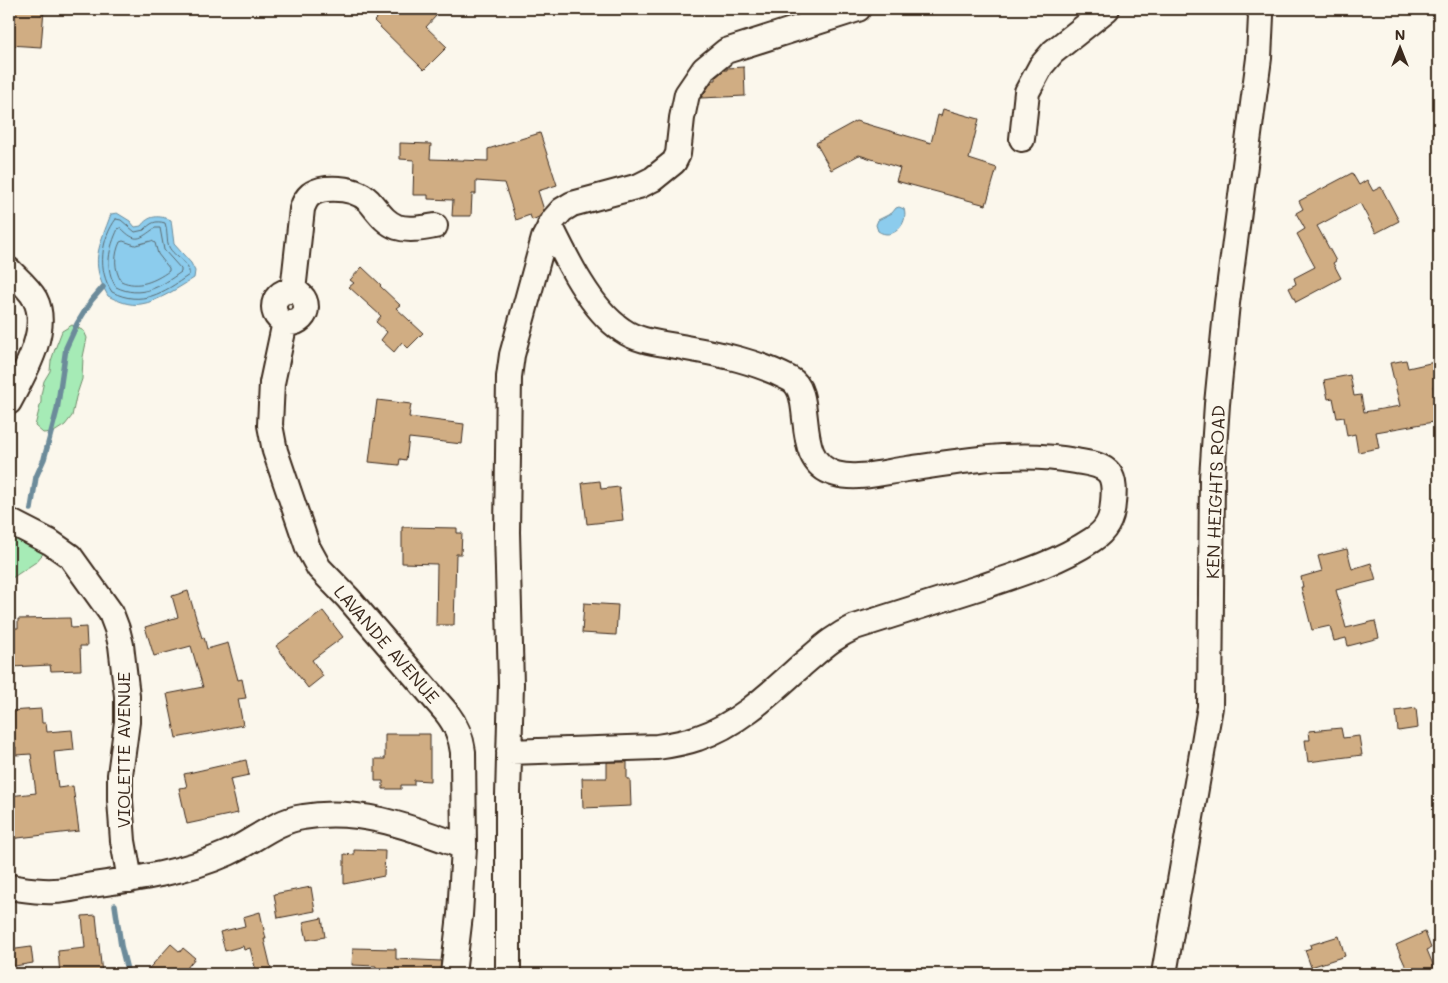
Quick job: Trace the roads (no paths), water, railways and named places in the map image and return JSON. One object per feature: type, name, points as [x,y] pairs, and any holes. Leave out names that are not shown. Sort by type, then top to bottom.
[{"type":"street","points":[[508,974],[510,684],[507,532],[508,383],[512,355],[544,238],[550,225],[562,210],[572,204],[639,186],[653,179],[674,162],[678,154],[687,94],[704,69],[726,51],[858,9]]},
{"type":"street","points":[[1022,139],[1027,92],[1041,66],[1053,52],[1107,9]]},
{"type":"street","name":"KEN HEIGHTS ROAD","points":[[1164,974],[1210,707],[1214,440],[1227,303],[1259,58],[1261,16],[1259,9]]},
{"type":"street","name":"LAVANDE AVENUE","points":[[435,226],[413,229],[397,227],[382,217],[368,201],[354,192],[343,189],[312,192],[304,202],[302,209],[292,291],[279,294],[275,300],[275,313],[279,319],[285,322],[272,383],[270,426],[275,451],[308,548],[319,568],[366,619],[456,725],[461,738],[463,752],[464,847],[460,915],[453,974]]},
{"type":"street","points":[[509,752],[657,746],[677,744],[699,738],[740,716],[837,635],[855,626],[1012,577],[1065,556],[1102,533],[1108,526],[1114,502],[1114,487],[1109,472],[1090,463],[1053,457],[1016,455],[980,458],[874,474],[847,476],[826,470],[814,460],[799,390],[792,380],[748,363],[717,354],[644,340],[622,330],[608,319],[591,297],[575,273],[550,225]]},
{"type":"street","points":[[9,270],[34,298],[38,309],[39,321],[34,349],[9,402]]},
{"type":"street","name":"VIOLETTE AVENUE","points":[[9,521],[50,542],[70,556],[111,613],[117,629],[121,644],[128,696],[120,792],[123,841],[130,880]]},
{"type":"street","points":[[9,887],[55,891],[130,880],[211,860],[230,852],[284,822],[303,817],[334,814],[376,818],[412,828],[464,847]]},
{"type":"water","points":[[899,207],[904,209],[905,215],[902,225],[889,234],[883,234],[878,231],[876,225],[878,220]]},
{"type":"water","points":[[117,213],[130,221],[135,227],[141,226],[144,222],[154,217],[171,220],[174,244],[191,263],[195,271],[194,278],[175,290],[147,303],[128,304],[108,296],[102,284],[97,264],[100,245],[111,214]]},
{"type":"waterway","points":[[31,509],[36,477],[44,459],[57,410],[66,348],[77,324],[91,301],[103,287]]},
{"type":"waterway","points":[[115,905],[121,946],[128,974]]}]
